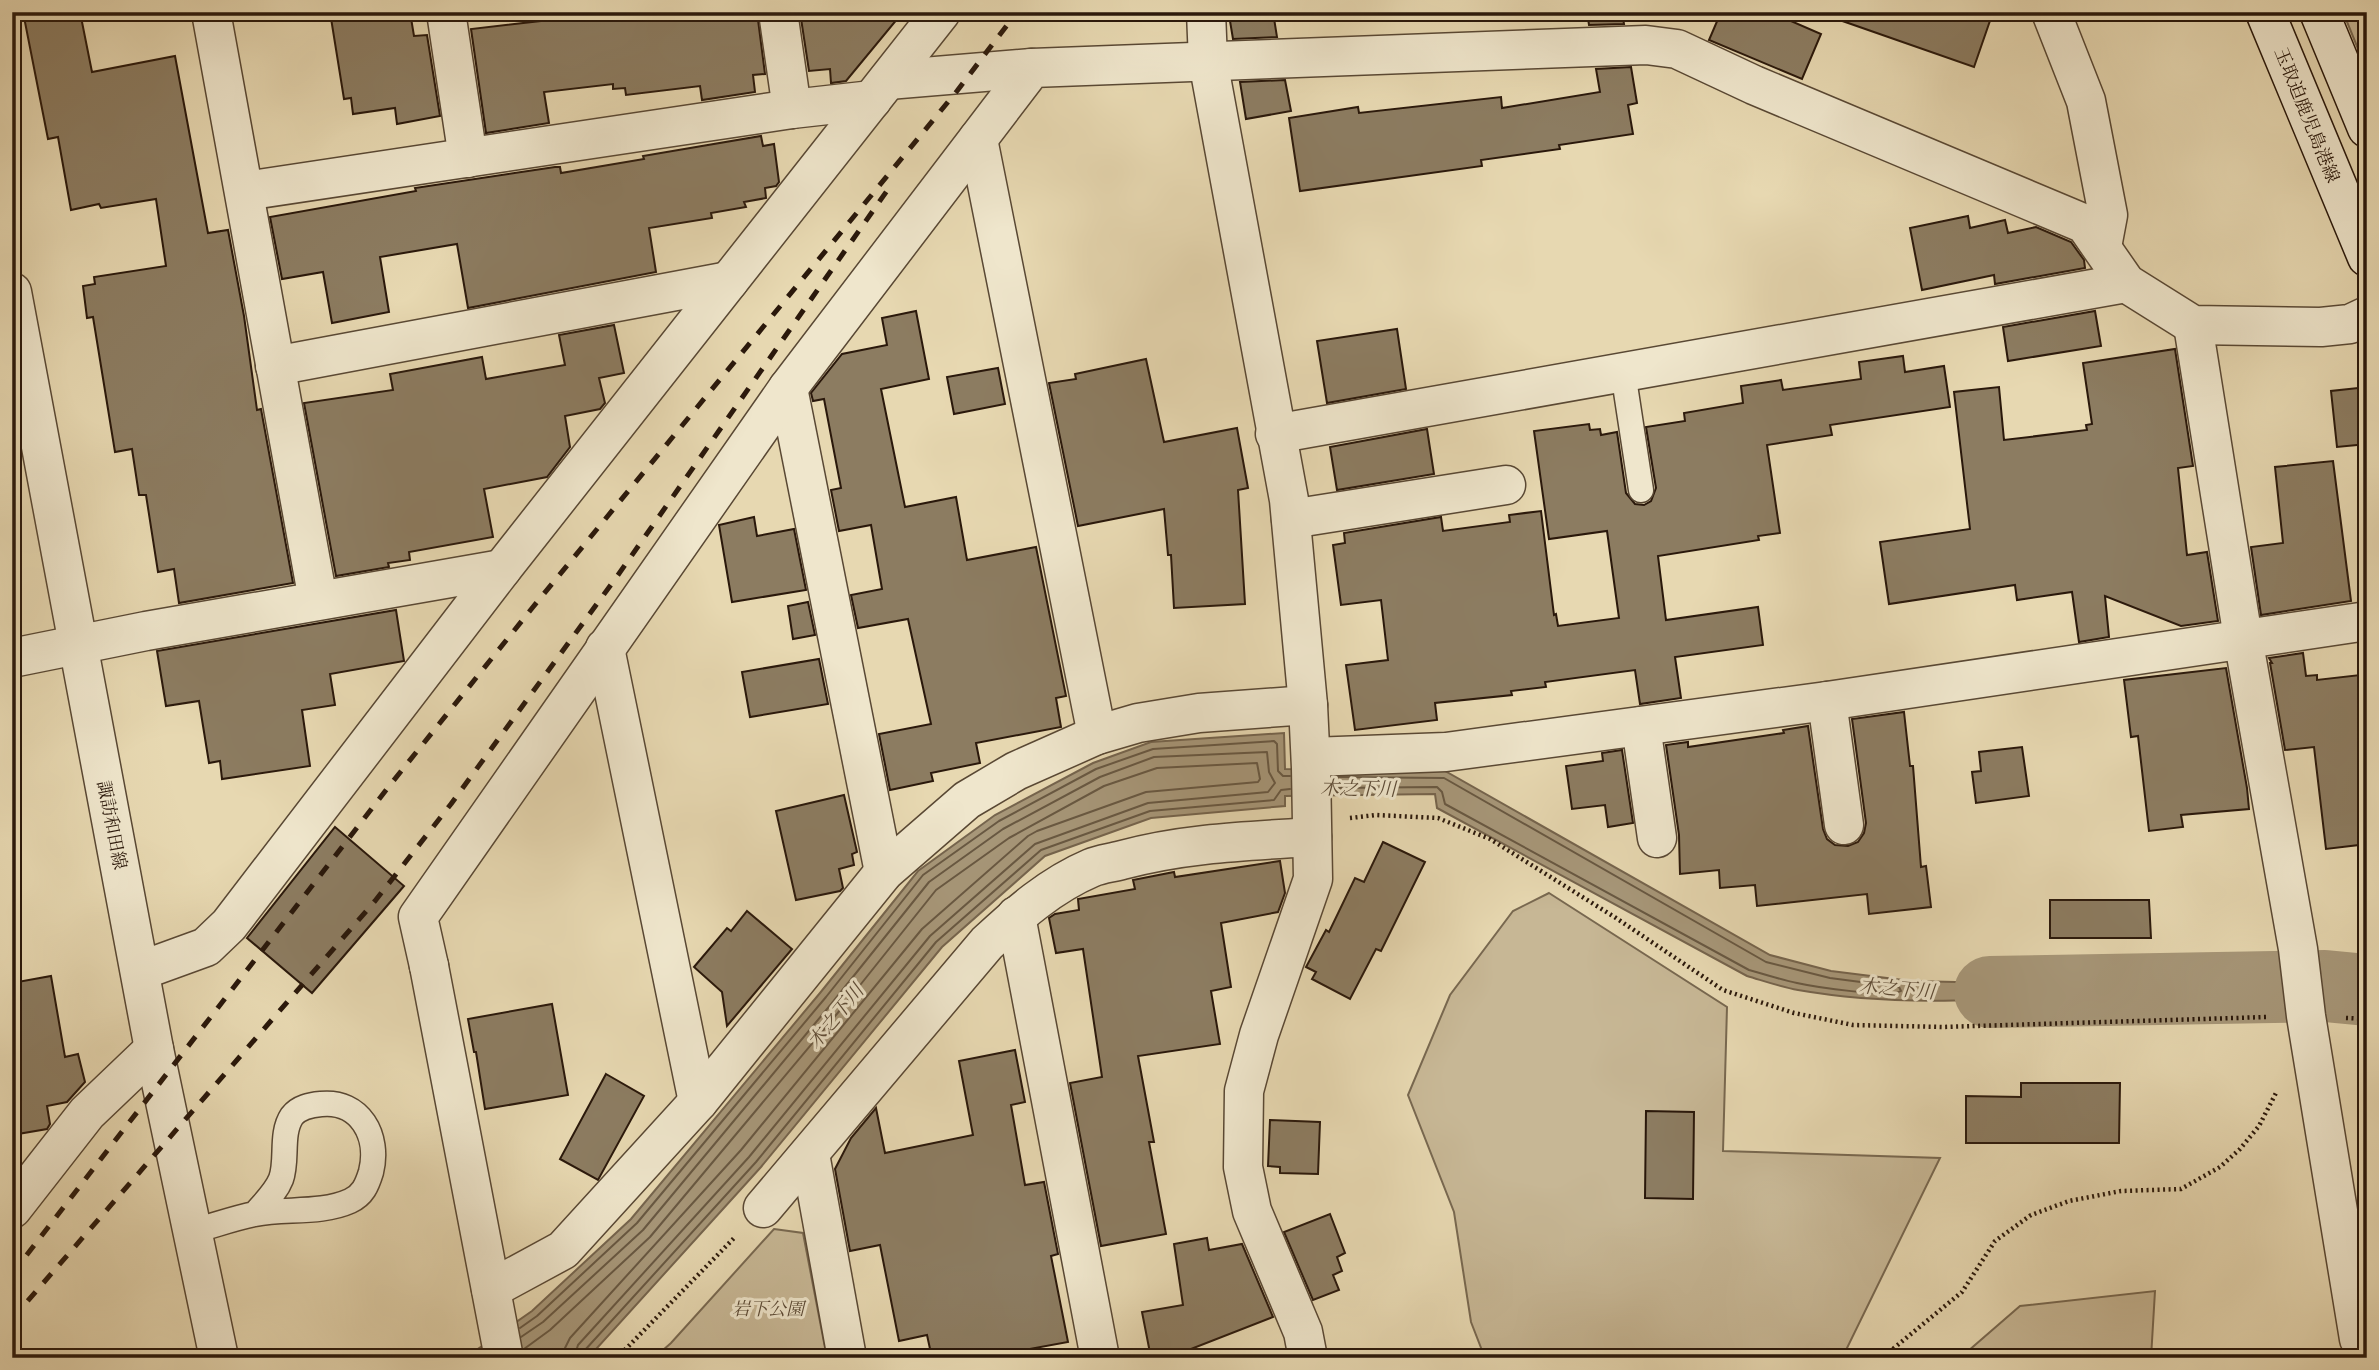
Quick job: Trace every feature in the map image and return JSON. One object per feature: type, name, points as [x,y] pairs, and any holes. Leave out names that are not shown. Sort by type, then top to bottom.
[{"type":"street","points":[[211,12],[318,600]]},
{"type":"street","points":[[446,12],[468,158]]},
{"type":"street","points":[[778,12],[792,109]]},
{"type":"street","points":[[140,971],[206,947],[229,925],[502,569],[941,12]]},
{"type":"street","points":[[1206,12],[1208,61],[1291,519],[1311,763],[1313,879],[1259,1035],[1244,1091],[1243,1167],[1252,1211],[1303,1332],[1308,1358]]},
{"type":"street","points":[[2051,12],[2087,101],[2108,215],[2102,247]]},
{"type":"street","name":"玉取迫鹿児島港線","points":[[2265,12],[2367,257]]},
{"type":"street","points":[[2325,27],[2367,128]]},
{"type":"street","points":[[245,191],[792,109],[880,90],[1032,68],[1646,45],[1677,49],[1754,85],[2085,224],[2126,283],[2193,326],[2321,327],[2350,324],[2367,316]]},
{"type":"street","points":[[504,1358],[418,917],[788,388],[1032,68]]},
{"type":"street","points":[[978,139],[1097,735]]},
{"type":"street","points":[[275,366],[729,281]]},
{"type":"street","points":[[1275,435],[2126,283]]},
{"type":"street","name":"諏訪和田線","points":[[12,292],[154,1049],[219,1358]]},
{"type":"street","points":[[2193,326],[2243,638],[2300,961],[2358,1339]]},
{"type":"street","points":[[788,388],[884,872]]},
{"type":"street","points":[[1291,519],[1506,485]]},
{"type":"street","points":[[12,658],[79,643],[502,569]]},
{"type":"street","points":[[1311,763],[1446,752],[1642,726],[2367,621]]},
{"type":"street","points":[[605,648],[698,1102]]},
{"type":"street","points":[[1827,701],[1844,825]]},
{"type":"street","points":[[493,1299],[563,1250],[698,1102],[884,872],[967,800],[1016,771],[1097,735],[1138,723],[1199,713],[1308,705]]},
{"type":"street","points":[[1642,726],[1657,838]]},
{"type":"street","points":[[763,1208],[987,943],[1016,916],[1047,893],[1091,868],[1148,853],[1312,827]]},
{"type":"street","points":[[1016,916],[1100,1358]]},
{"type":"street","points":[[12,1209],[88,1113],[154,1049]]},
{"type":"street","points":[[810,1154],[847,1358]]},
{"type":"lane","points":[[1623,372],[1641,490]]},
{"type":"lane","points":[[192,1231],[255,1214],[323,1207],[351,1201],[366,1189],[372,1165],[371,1140],[363,1119],[350,1107],[330,1103],[306,1105],[292,1116],[285,1136],[281,1179],[255,1214]]},
{"type":"path","points":[[1312,827],[1352,817],[1438,818],[1490,839],[1616,918],[1723,990],[1794,1013],[1853,1025],[1942,1027],[2306,1010]]},
{"type":"path","points":[[1887,1358],[1894,1348],[1962,1292],[1995,1241],[2031,1215],[2069,1201],[2122,1191],[2181,1189],[2220,1167],[2240,1149],[2259,1126],[2279,1087]]},
{"type":"path","points":[[617,1358],[763,1208]]},
{"type":"green space","points":[[2343,12],[2367,12],[2367,71]]},
{"type":"green space","points":[[1549,893],[1727,1007],[1723,1151],[1940,1158],[1846,1350],[1845,1358],[1485,1358],[1471,1322],[1454,1212],[1408,1095],[1450,995],[1513,911]]},
{"type":"green space","name":"岩下公園","points":[[774,1229],[803,1233],[827,1358],[654,1358],[671,1343]]},
{"type":"green space","points":[[2155,1291],[2151,1358],[1960,1358],[2020,1306]]},
{"type":"water","points":[[1284,733],[1285,769],[1445,771],[1770,955],[1831,971],[1911,981],[2000,983],[2088,980],[2087,995],[1942,1001],[1870,999],[1779,986],[1747,976],[1437,808],[1435,794],[1285,796],[1285,806],[1151,818],[1045,856],[942,947],[761,1167],[588,1358],[465,1358],[532,1311],[631,1219],[918,871],[995,815],[1093,763],[1151,742]]},
{"type":"building","points":[[23,12],[80,12],[92,72],[175,56],[208,233],[228,230],[244,316],[257,410],[261,409],[293,583],[179,603],[174,569],[158,572],[146,495],[139,495],[132,449],[115,452],[93,317],[87,318],[83,286],[95,284],[94,277],[166,266],[156,199],[101,208],[99,204],[71,210],[58,137],[48,139]]},
{"type":"building","points":[[330,12],[410,12],[414,36],[427,35],[440,116],[397,124],[395,108],[353,114],[351,98],[344,99]]},
{"type":"building","points":[[539,12],[757,12],[765,74],[753,75],[755,92],[702,100],[700,86],[626,95],[625,88],[613,89],[613,84],[544,92],[549,123],[486,133],[471,29],[540,21]]},
{"type":"building","points":[[800,12],[903,12],[846,81],[831,83],[830,69],[809,71]]},
{"type":"building","points":[[1235,12],[1273,12],[1277,37],[1233,39],[1229,15],[1235,15]]},
{"type":"building","points":[[1587,12],[1622,12],[1624,24],[1589,25]]},
{"type":"building","points":[[1721,12],[1770,12],[1821,34],[1802,79],[1709,40]]},
{"type":"building","points":[[1832,12],[1993,12],[1974,67],[1831,17]]},
{"type":"building","points":[[1631,67],[1637,103],[1628,105],[1633,134],[1559,145],[1560,149],[1481,160],[1482,166],[1300,191],[1289,118],[1358,107],[1359,113],[1501,97],[1502,108],[1600,92],[1596,69]]},
{"type":"building","points":[[1285,80],[1291,111],[1246,119],[1240,82]]},
{"type":"building","points":[[761,136],[763,146],[774,144],[779,182],[776,186],[765,188],[766,198],[744,202],[746,207],[711,213],[712,218],[649,228],[656,272],[468,308],[457,244],[380,257],[389,312],[332,323],[323,272],[282,279],[270,217],[416,191],[415,188],[555,167],[560,167],[561,173]]},
{"type":"building","points":[[1968,216],[1970,228],[2005,220],[2008,233],[2036,227],[2071,242],[2084,260],[2085,268],[1995,284],[1994,275],[1922,290],[1910,228]]},
{"type":"building","points":[[916,311],[929,379],[881,389],[905,507],[956,497],[967,560],[1036,547],[1066,696],[1056,698],[1061,727],[976,743],[980,763],[931,773],[933,781],[890,790],[879,734],[931,724],[908,619],[858,628],[851,595],[882,589],[871,525],[839,531],[831,490],[841,488],[824,399],[813,401],[811,393],[842,354],[887,345],[882,318]]},
{"type":"building","points":[[2095,311],[2101,346],[2008,361],[2003,327]]},
{"type":"building","points":[[614,325],[624,373],[599,378],[605,403],[600,409],[565,416],[570,447],[547,477],[484,489],[493,537],[409,552],[410,560],[388,563],[389,567],[336,576],[304,403],[393,390],[390,374],[482,357],[486,379],[565,365],[559,335]]},
{"type":"building","points":[[1397,329],[1406,389],[1327,403],[1317,341]]},
{"type":"building","points":[[2175,349],[2193,466],[2178,468],[2187,555],[2207,552],[2218,621],[2181,626],[2105,596],[2109,637],[2079,642],[2072,592],[2017,600],[2015,585],[1889,604],[1880,542],[1970,529],[1954,392],[1999,387],[2004,440],[2087,430],[2086,425],[2092,424],[2083,363]]},
{"type":"building","points":[[1903,356],[1905,372],[1944,366],[1950,407],[1830,425],[1832,435],[1767,445],[1780,533],[1758,536],[1759,540],[1658,556],[1666,620],[1758,607],[1763,645],[1675,657],[1681,698],[1640,704],[1635,670],[1545,682],[1546,687],[1511,691],[1512,695],[1435,703],[1437,720],[1355,730],[1346,665],[1388,660],[1381,600],[1341,605],[1333,545],[1345,543],[1344,533],[1441,517],[1443,531],[1510,522],[1509,515],[1541,511],[1554,615],[1556,614],[1558,626],[1619,618],[1607,531],[1549,539],[1534,431],[1589,424],[1590,430],[1600,429],[1601,435],[1617,432],[1626,493],[1635,504],[1644,505],[1651,501],[1656,488],[1646,427],[1685,421],[1684,413],[1743,403],[1741,386],[1781,380],[1783,390],[1861,379],[1859,362]]},
{"type":"building","points":[[1146,359],[1164,442],[1237,428],[1248,488],[1238,490],[1245,604],[1174,608],[1171,555],[1168,555],[1164,509],[1078,526],[1049,383],[1076,379],[1075,374]]},
{"type":"building","points":[[998,368],[1005,404],[954,414],[947,377]]},
{"type":"building","points":[[2367,387],[2367,444],[2337,447],[2331,391]]},
{"type":"building","points":[[1427,429],[1434,474],[1337,490],[1330,447]]},
{"type":"building","points":[[2333,461],[2351,601],[2261,615],[2251,547],[2283,543],[2275,467]]},
{"type":"building","points":[[754,517],[757,536],[794,529],[806,590],[732,602],[719,525]]},
{"type":"building","points":[[808,602],[815,635],[793,639],[788,606]]},
{"type":"building","points":[[396,610],[404,661],[330,674],[335,705],[302,710],[310,766],[222,779],[220,761],[209,763],[199,701],[166,706],[157,651]]},
{"type":"building","points":[[2303,653],[2306,676],[2317,675],[2317,680],[2360,675],[2367,740],[2367,844],[2326,849],[2314,747],[2285,750],[2269,658]]},
{"type":"building","points":[[819,659],[828,704],[750,717],[742,672]]},
{"type":"building","points":[[2226,668],[2249,809],[2181,815],[2183,827],[2149,831],[2138,736],[2131,737],[2124,680]]},
{"type":"building","points":[[1904,712],[1910,766],[1913,766],[1921,867],[1926,866],[1931,907],[1869,914],[1867,894],[1757,906],[1755,885],[1720,888],[1719,870],[1680,874],[1679,835],[1666,745],[1688,742],[1688,747],[1784,733],[1783,730],[1808,726],[1823,829],[1827,839],[1835,845],[1848,846],[1858,842],[1866,823],[1852,719]]},
{"type":"building","points":[[2022,747],[2029,796],[1976,803],[1972,772],[1981,771],[1979,752]]},
{"type":"building","points":[[1622,750],[1633,823],[1608,827],[1605,805],[1572,809],[1566,766],[1603,761],[1602,753]]},
{"type":"building","points":[[844,795],[857,852],[852,854],[854,865],[839,869],[843,888],[840,891],[796,900],[776,811]]},
{"type":"building","points":[[335,827],[404,886],[312,993],[247,938]]},
{"type":"building","points":[[1383,842],[1425,862],[1381,951],[1376,949],[1350,999],[1312,979],[1316,972],[1306,967],[1326,930],[1329,932],[1355,878],[1364,882]]},
{"type":"building","points":[[1280,861],[1285,893],[1278,912],[1221,923],[1231,987],[1211,991],[1220,1044],[1138,1056],[1154,1142],[1149,1142],[1166,1234],[1101,1246],[1070,1083],[1102,1077],[1083,949],[1056,953],[1049,918],[1055,914],[1079,910],[1078,899],[1135,889],[1133,880],[1174,872],[1175,877]]},
{"type":"building","points":[[2050,900],[2149,900],[2151,938],[2050,938]]},
{"type":"building","points":[[747,911],[792,949],[727,1026],[722,992],[694,967],[727,928],[731,931]]},
{"type":"building","points":[[51,976],[65,1057],[78,1054],[85,1082],[67,1102],[47,1106],[50,1124],[47,1129],[12,1135],[12,983]]},
{"type":"building","points":[[552,1004],[568,1095],[485,1109],[468,1019]]},
{"type":"building","points":[[1015,1050],[1025,1102],[1011,1105],[1025,1185],[1044,1182],[1058,1254],[1051,1256],[1068,1342],[981,1358],[932,1358],[927,1335],[899,1341],[880,1245],[850,1251],[835,1169],[851,1138],[876,1108],[885,1153],[973,1135],[959,1061]]},
{"type":"building","points":[[606,1074],[644,1096],[598,1180],[560,1159]]},
{"type":"building","points":[[2021,1083],[2120,1083],[2119,1143],[1966,1143],[1966,1096],[2021,1097]]},
{"type":"building","points":[[1646,1111],[1694,1112],[1693,1199],[1645,1198]]},
{"type":"building","points":[[1270,1120],[1320,1122],[1318,1174],[1280,1173],[1280,1167],[1268,1166]]},
{"type":"building","points":[[1330,1214],[1345,1253],[1337,1257],[1342,1271],[1333,1275],[1339,1290],[1313,1300],[1284,1232]]},
{"type":"building","points":[[1207,1238],[1209,1250],[1242,1244],[1273,1317],[1168,1358],[1151,1358],[1142,1312],[1183,1305],[1174,1244]]},
{"type":"waterway","name":"木之下川","points":[[1990,992],[2325,986],[2367,990]]},
{"type":"railway","points":[[12,1274],[390,785],[957,91],[1017,12]]},
{"type":"railway","points":[[12,1319],[375,901],[451,804],[618,575],[891,185]]}]
